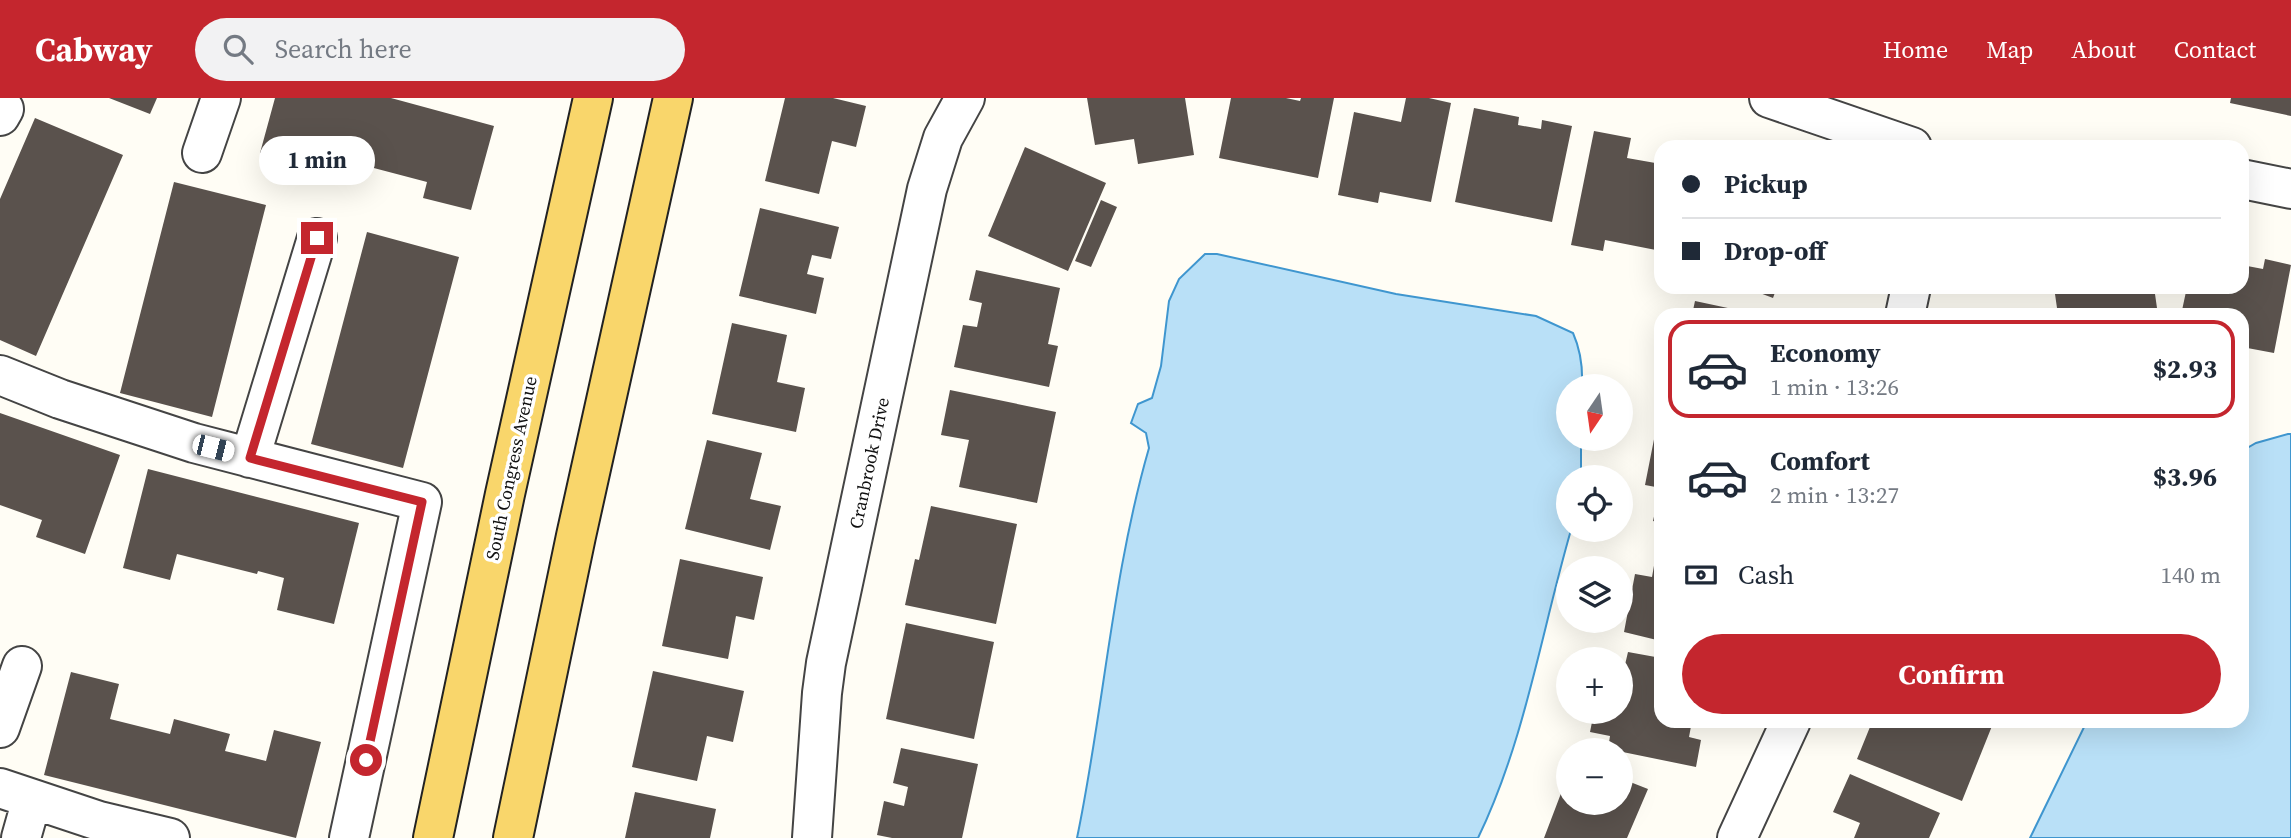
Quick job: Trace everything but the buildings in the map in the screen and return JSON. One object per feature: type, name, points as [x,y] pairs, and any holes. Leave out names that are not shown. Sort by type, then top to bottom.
[{"type":"main road","name":"South Congress Avenue","points":[[433,838],[505,494],[593,98]]},
{"type":"main road","points":[[513,838],[576,536],[673,98]]},
{"type":"street","points":[[202,153],[221,98]]},
{"type":"street","name":"Cranbrook Drive","points":[[812,838],[826,663],[927,189],[943,138],[965,98]]},
{"type":"street","points":[[1769,98],[1892,140]]},
{"type":"street","points":[[2249,180],[2291,189]]},
{"type":"street","points":[[250,458],[317,238]]},
{"type":"street","points":[[0,375],[194,443],[422,502],[349,838]]},
{"type":"street","points":[[0,728],[22,666]]},
{"type":"street","points":[[1737,838],[1788,728]]},
{"type":"street","points":[[21,838],[16,794],[100,821],[170,838]]},
{"type":"water","points":[[1205,254],[1217,254],[1396,294],[1536,316],[1573,333],[1581,359],[1582,374],[1556,374],[1556,452],[1581,452],[1581,465],[1556,465],[1556,542],[1568,542],[1564,556],[1556,556],[1556,585],[1520,725],[1494,801],[1478,838],[1077,838],[1117,593],[1136,496],[1149,448],[1146,433],[1131,423],[1138,404],[1152,398],[1161,366],[1169,301],[1179,279]]},
{"type":"water","points":[[2291,434],[2291,838],[2030,838],[2084,728],[2249,728],[2249,447]]},
{"type":"route","points":[[317,238],[250,458],[422,502],[366,760]]}]
